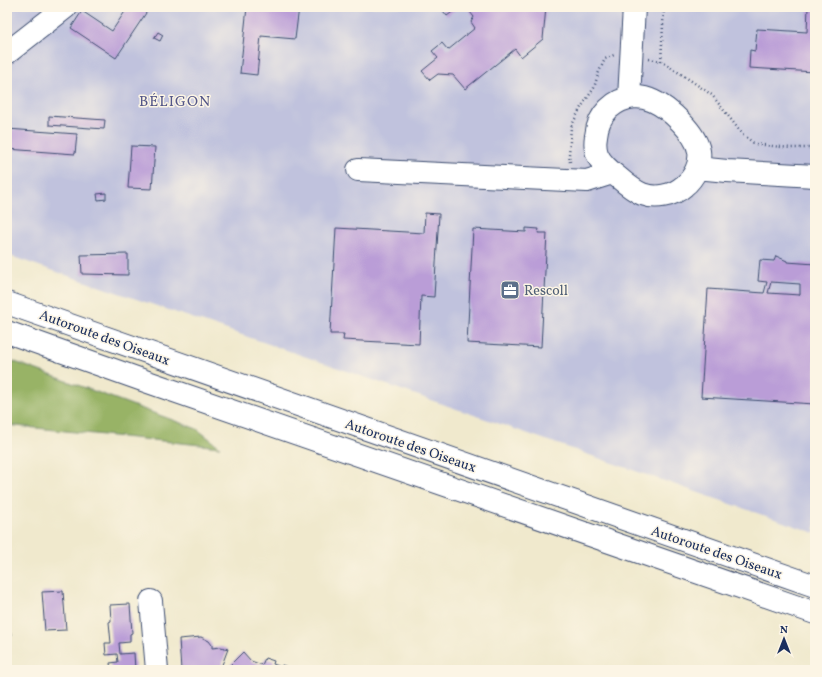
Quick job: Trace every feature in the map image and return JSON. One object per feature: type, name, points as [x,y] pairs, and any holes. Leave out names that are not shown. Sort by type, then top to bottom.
[{"type":"main road","points":[[7,53],[66,7]]},
{"type":"main road","points":[[628,98],[634,7]]},
{"type":"main road","points":[[628,98],[642,98],[660,105],[680,121],[693,135],[699,151],[697,168],[689,181],[677,192],[660,196],[637,192],[612,173],[602,163],[597,154],[595,145],[596,131],[604,113],[612,105],[628,98]]},
{"type":"main road","points":[[697,168],[815,176]]},
{"type":"main road","points":[[358,170],[587,181],[612,173]]},
{"type":"main road","name":"Autoroute des Oiseaux","points":[[7,302],[815,586]]},
{"type":"main road","name":"Autoroute des Oiseaux","points":[[7,332],[815,612]]},
{"type":"main road","points":[[151,600],[157,670]]},
{"type":"path","points":[[661,61],[664,7]]},
{"type":"path","points":[[631,57],[661,61],[690,80],[712,96],[743,135],[755,144],[790,148],[815,148]]},
{"type":"shaded area","points":[[7,7],[815,7],[815,533],[7,255]]},
{"type":"green space","points":[[7,359],[197,429],[220,447],[7,425]]},
{"type":"building","points":[[128,7],[150,7],[116,58],[71,28],[82,11],[112,31]]},
{"type":"building","points":[[247,7],[299,7],[295,39],[261,36],[257,75],[240,73]]},
{"type":"building","points":[[440,7],[459,7],[447,16]]},
{"type":"building","points":[[466,7],[546,7],[543,39],[521,57],[515,49],[465,89],[453,75],[438,74],[430,80],[422,71],[438,58],[432,51],[442,43],[448,50],[475,28],[471,22],[474,17]]},
{"type":"building","points":[[808,7],[815,7],[815,72],[749,68],[750,50],[755,51],[757,29],[807,32]]},
{"type":"building","points":[[158,32],[163,35],[160,41],[154,38]]},
{"type":"building","points":[[49,116],[105,120],[104,129],[49,125]]},
{"type":"building","points":[[7,129],[77,134],[75,154],[7,149]]},
{"type":"building","points":[[131,146],[155,147],[152,189],[128,188]]},
{"type":"building","points":[[106,193],[106,199],[98,200],[97,194]]},
{"type":"building","points":[[425,213],[439,214],[434,297],[421,296],[419,344],[343,340],[344,334],[330,334],[336,228],[424,233]]},
{"type":"building","points":[[526,228],[539,229],[538,233],[547,233],[541,347],[467,343],[473,229],[526,232]]},
{"type":"building","points":[[128,254],[128,275],[82,274],[81,255]]},
{"type":"building","points":[[776,256],[787,262],[815,264],[815,404],[701,397],[708,289],[764,293],[767,282],[758,281],[760,260],[774,261]],"holes":[[[771,282],[800,284],[800,295],[768,293]]]},
{"type":"building","points":[[63,591],[66,630],[45,631],[42,592]]},
{"type":"building","points":[[130,604],[132,633],[130,634],[130,642],[119,643],[120,654],[134,653],[135,670],[111,670],[110,663],[118,662],[117,654],[106,655],[105,643],[111,643],[109,622],[111,621],[110,605]]},
{"type":"building","points":[[7,620],[9,620],[11,635],[7,635]]},
{"type":"building","points":[[201,637],[209,641],[212,648],[221,647],[228,649],[220,670],[181,670],[179,639]]},
{"type":"building","points":[[243,652],[251,661],[262,665],[265,658],[274,661],[273,664],[281,667],[282,665],[296,670],[234,670],[230,665]]},
{"type":"place","name":"Rescoll","points":[[510,290]]},
{"type":"district","name":"BÉLIGON","points":[[175,101]]}]
